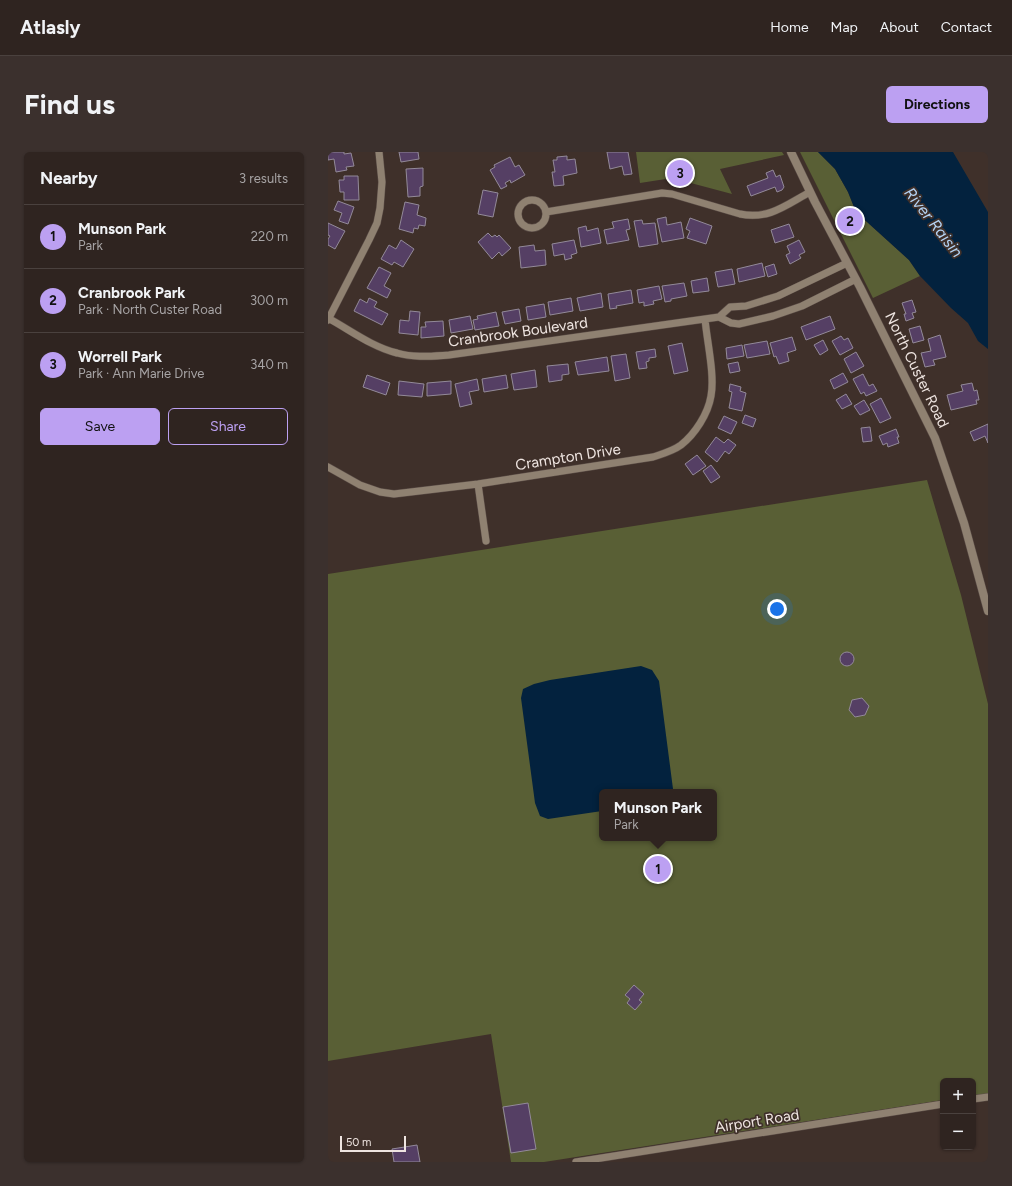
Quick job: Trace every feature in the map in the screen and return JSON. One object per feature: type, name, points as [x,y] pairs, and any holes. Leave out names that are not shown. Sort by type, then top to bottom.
[{"type":"street","points":[[328,318],[377,223],[381,202],[382,182],[379,152]]},
{"type":"street","name":"North Custer Road","points":[[792,152],[810,192],[935,438],[964,522],[988,612]]},
{"type":"street","points":[[546,212],[662,194],[680,196],[740,214],[759,216],[774,211],[810,192]]},
{"type":"street","points":[[528,200],[533,200],[542,204],[546,212],[545,221],[538,228],[534,229],[525,227],[519,220],[518,210],[524,202],[528,200]]},
{"type":"street","name":"Cranbrook Boulevard","points":[[328,318],[366,340],[396,353],[420,357],[450,355],[718,317],[730,307],[746,306],[778,296],[847,263]]},
{"type":"street","name":"Cranbrook Boulevard","points":[[718,317],[731,323],[739,324],[773,316],[802,306],[856,280]]},
{"type":"street","name":"Crampton Drive","points":[[328,466],[360,485],[380,492],[394,494],[478,484],[653,457],[680,446],[692,435],[705,415],[711,396],[712,377],[706,319]]},
{"type":"street","points":[[478,484],[486,541]]},
{"type":"street","points":[[976,1099],[988,1097]]},
{"type":"street","name":"Airport Road","points":[[576,1162],[940,1104]]},
{"type":"green space","points":[[636,152],[782,152],[784,155],[720,169],[732,194],[672,178],[640,183]]},
{"type":"green space","points":[[800,152],[818,152],[835,169],[848,192],[856,212],[909,260],[920,276],[873,298]]},
{"type":"green space","points":[[927,480],[961,595],[988,704],[988,1094],[976,1096],[976,1078],[940,1078],[940,1100],[544,1162],[511,1162],[491,1034],[328,1061],[328,574]]},
{"type":"water","name":"River Raisin","points":[[818,152],[953,152],[988,212],[988,349],[978,341],[968,323],[920,276],[909,260],[856,212],[848,192],[835,169]]},
{"type":"water","points":[[641,666],[652,670],[659,681],[673,789],[599,789],[599,811],[548,819],[540,816],[535,803],[521,698],[523,689],[534,684],[550,680]]},
{"type":"building","points":[[328,152],[344,152],[344,154],[351,153],[354,166],[346,167],[347,170],[336,172],[334,159],[328,160]]},
{"type":"building","points":[[399,152],[418,152],[419,159],[401,162]]},
{"type":"building","points":[[607,152],[628,152],[632,174],[624,175],[622,166],[610,169]]},
{"type":"building","points":[[567,156],[567,160],[575,159],[577,173],[563,176],[564,185],[554,186],[552,172],[555,172],[553,160],[557,160],[557,157]]},
{"type":"building","points":[[510,157],[515,167],[519,165],[525,175],[511,183],[510,180],[505,183],[507,186],[501,189],[490,170],[495,167],[494,165]]},
{"type":"building","points":[[423,168],[423,186],[420,187],[420,196],[408,197],[406,169]]},
{"type":"building","points":[[773,170],[776,177],[780,175],[784,187],[782,190],[777,192],[775,187],[751,196],[747,186],[768,178],[766,173]]},
{"type":"building","points":[[344,176],[358,176],[359,200],[344,200],[344,192],[340,192],[339,180],[344,180]]},
{"type":"building","points":[[483,190],[498,193],[493,217],[478,214]]},
{"type":"building","points":[[338,201],[354,207],[348,224],[339,221],[342,213],[334,210]]},
{"type":"building","points":[[405,202],[419,205],[417,215],[426,218],[425,226],[419,225],[418,229],[414,228],[413,233],[399,229]]},
{"type":"building","points":[[666,217],[667,225],[681,222],[684,238],[662,242],[657,219]]},
{"type":"building","points":[[690,218],[712,226],[706,244],[687,238],[690,231],[686,229]]},
{"type":"building","points":[[628,219],[630,229],[626,230],[629,240],[607,244],[604,230],[614,228],[612,222]]},
{"type":"building","points":[[642,220],[643,224],[655,223],[658,244],[639,247],[634,221]]},
{"type":"building","points":[[328,223],[345,231],[335,249],[328,245],[328,239],[330,236],[328,235]]},
{"type":"building","points":[[789,224],[794,237],[775,243],[771,230]]},
{"type":"building","points":[[586,226],[587,231],[598,228],[601,243],[581,247],[578,228]]},
{"type":"building","points":[[488,233],[492,237],[495,235],[497,237],[499,235],[511,248],[502,256],[499,252],[492,259],[478,242]]},
{"type":"building","points":[[401,240],[414,249],[403,267],[394,262],[392,265],[381,259],[389,245],[396,249]]},
{"type":"building","points":[[574,240],[577,253],[571,255],[572,258],[565,260],[564,254],[554,256],[552,244]]},
{"type":"building","points":[[799,240],[805,252],[799,255],[801,258],[790,264],[786,255],[790,253],[787,246]]},
{"type":"building","points":[[534,245],[535,251],[545,250],[546,265],[521,268],[519,247]]},
{"type":"building","points":[[762,263],[765,276],[739,282],[737,269]]},
{"type":"building","points":[[774,264],[777,274],[768,277],[765,267]]},
{"type":"building","points":[[379,267],[391,273],[384,286],[391,290],[387,298],[367,288]]},
{"type":"building","points":[[732,269],[735,284],[718,287],[715,272]]},
{"type":"building","points":[[707,278],[709,291],[693,293],[691,281]]},
{"type":"building","points":[[684,283],[687,296],[671,299],[671,301],[665,302],[662,286]]},
{"type":"building","points":[[659,286],[662,299],[653,301],[654,304],[644,306],[644,302],[639,303],[637,290]]},
{"type":"building","points":[[631,290],[633,303],[616,306],[617,308],[610,309],[608,294]]},
{"type":"building","points":[[601,293],[603,307],[580,311],[577,298]]},
{"type":"building","points":[[369,298],[377,302],[374,307],[388,314],[382,325],[354,311],[360,299],[367,303]]},
{"type":"building","points":[[571,298],[573,311],[550,315],[548,302]]},
{"type":"building","points":[[912,300],[916,312],[912,313],[914,318],[906,321],[904,314],[906,314],[902,303]]},
{"type":"building","points":[[544,304],[546,317],[528,320],[526,307]]},
{"type":"building","points":[[519,309],[521,321],[505,324],[502,312]]},
{"type":"building","points":[[410,311],[420,312],[418,335],[399,333],[400,320],[409,321]]},
{"type":"building","points":[[496,312],[499,326],[475,330],[473,320],[478,319],[477,316]]},
{"type":"building","points":[[470,316],[473,329],[451,333],[449,320]]},
{"type":"building","points":[[830,316],[835,329],[806,340],[801,327]]},
{"type":"building","points":[[443,321],[444,336],[421,338],[421,327],[426,327],[425,322]]},
{"type":"building","points":[[920,326],[924,340],[913,343],[909,329]]},
{"type":"building","points":[[940,335],[946,357],[933,360],[935,365],[925,367],[921,353],[931,351],[928,339]]},
{"type":"building","points":[[841,336],[844,340],[848,338],[853,348],[840,355],[832,341]]},
{"type":"building","points":[[792,337],[796,350],[787,353],[789,361],[779,364],[776,356],[774,357],[770,343]]},
{"type":"building","points":[[823,340],[828,350],[820,355],[814,345]]},
{"type":"building","points":[[767,341],[770,354],[747,358],[744,345]]},
{"type":"building","points":[[682,343],[688,371],[674,374],[668,346]]},
{"type":"building","points":[[742,345],[744,356],[727,359],[726,348]]},
{"type":"building","points":[[655,349],[656,357],[649,358],[649,361],[646,362],[647,368],[639,369],[636,352]]},
{"type":"building","points":[[856,352],[864,366],[851,373],[844,359]]},
{"type":"building","points":[[626,354],[630,378],[615,381],[611,356]]},
{"type":"building","points":[[607,357],[609,371],[578,375],[575,362]]},
{"type":"building","points":[[738,362],[740,371],[730,373],[728,364]]},
{"type":"building","points":[[568,364],[569,374],[562,375],[562,380],[549,382],[547,366]]},
{"type":"building","points":[[535,370],[537,387],[514,390],[511,374]]},
{"type":"building","points":[[843,373],[848,382],[834,389],[830,380]]},
{"type":"building","points":[[863,374],[869,386],[873,384],[877,391],[866,396],[864,392],[861,394],[853,379]]},
{"type":"building","points":[[367,375],[390,383],[386,395],[363,387]]},
{"type":"building","points":[[506,375],[508,388],[484,392],[482,379]]},
{"type":"building","points":[[477,379],[479,390],[469,392],[472,404],[460,407],[455,384]]},
{"type":"building","points":[[399,381],[424,384],[422,397],[398,395]]},
{"type":"building","points":[[451,381],[451,394],[427,396],[427,383]]},
{"type":"building","points":[[972,383],[974,391],[977,390],[979,400],[976,400],[977,404],[951,410],[947,395],[963,391],[961,385]]},
{"type":"building","points":[[730,384],[741,387],[740,391],[746,393],[742,411],[729,408],[732,392],[729,391]]},
{"type":"building","points":[[846,394],[852,404],[842,409],[836,400]]},
{"type":"building","points":[[881,398],[891,418],[880,423],[870,404]]},
{"type":"building","points":[[864,400],[870,410],[860,415],[854,406]]},
{"type":"building","points":[[745,415],[756,419],[753,427],[742,423]]},
{"type":"building","points":[[724,416],[737,422],[731,434],[718,428]]},
{"type":"building","points":[[988,424],[988,443],[985,436],[974,441],[970,432]]},
{"type":"building","points":[[870,427],[872,441],[863,442],[861,428]]},
{"type":"building","points":[[896,429],[899,437],[897,437],[899,443],[888,447],[887,443],[883,445],[879,436]]},
{"type":"building","points":[[716,437],[724,443],[728,439],[736,445],[729,454],[725,451],[717,462],[705,452]]},
{"type":"building","points":[[697,455],[706,466],[693,475],[685,464]]},
{"type":"building","points":[[711,465],[720,477],[711,483],[703,471]]},
{"type":"building","points":[[844,652],[850,652],[854,656],[854,662],[850,666],[844,666],[840,662],[840,656]]},
{"type":"building","points":[[862,698],[869,706],[865,715],[855,717],[849,710],[852,700]]},
{"type":"building","points":[[634,985],[644,994],[639,1000],[642,1002],[635,1010],[627,1003],[630,999],[625,995]]},
{"type":"building","points":[[528,1103],[536,1149],[511,1153],[503,1107]]},
{"type":"building","points":[[417,1145],[420,1162],[394,1162],[392,1149]]},
{"type":"place","name":"Worrell Park","points":[[680,173]]},
{"type":"place","name":"Cranbrook Park","points":[[850,221]]},
{"type":"place","name":"Munson Park","points":[[658,869]]}]
